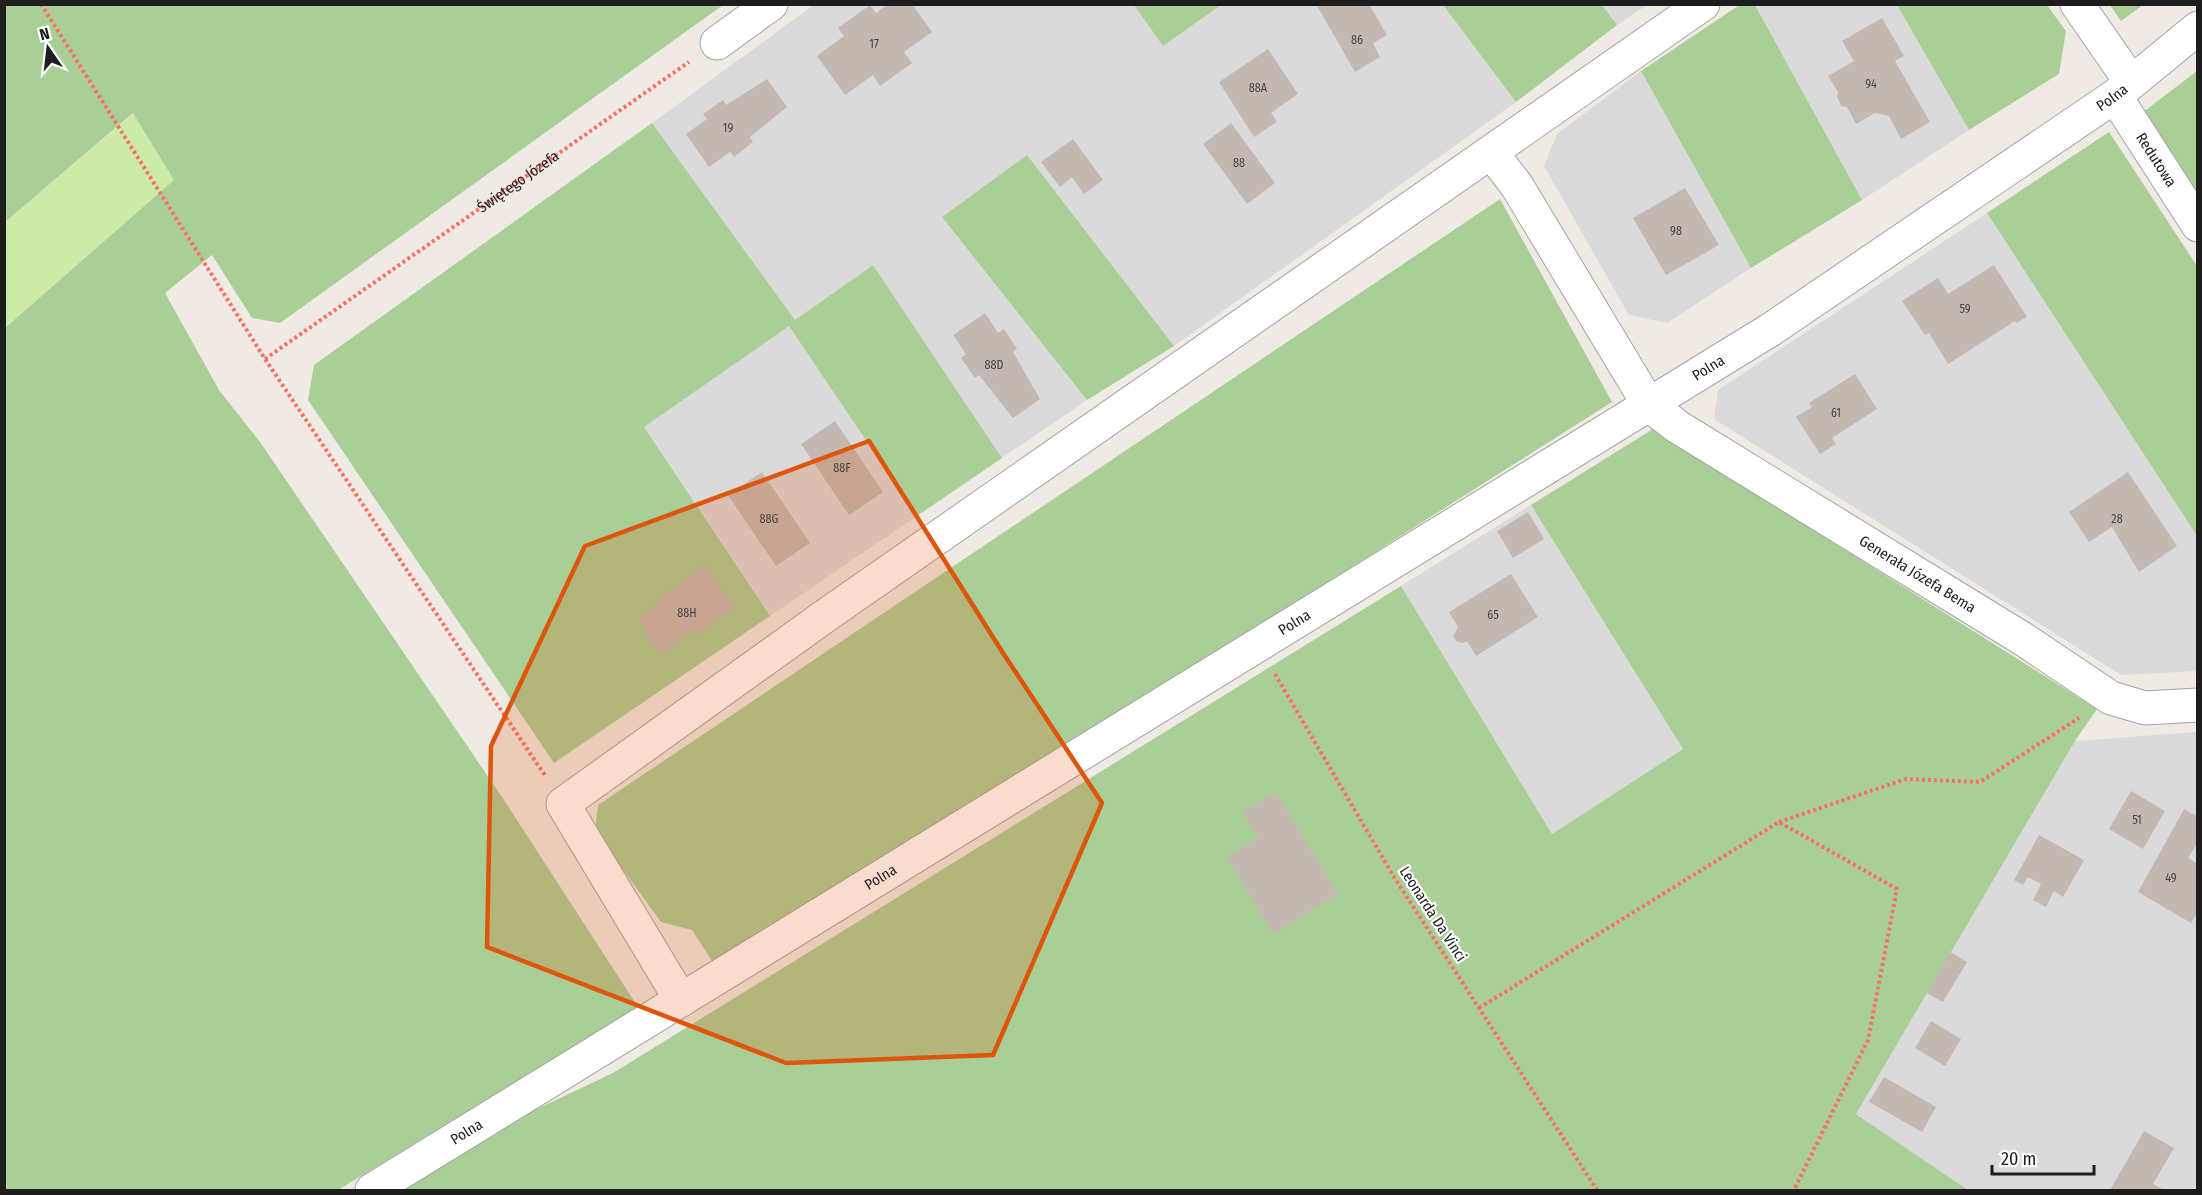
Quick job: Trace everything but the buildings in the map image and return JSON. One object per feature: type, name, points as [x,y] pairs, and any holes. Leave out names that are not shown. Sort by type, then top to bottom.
[{"type":"street","points":[[717,43],[771,4]]},
{"type":"street","points":[[681,1000],[563,804],[834,609],[1703,4]]},
{"type":"street","points":[[2077,4],[2123,89]]},
{"type":"street","name":"Polna","points":[[372,1191],[1770,330],[2123,89],[2198,28]]},
{"type":"street","name":"Redutowa","points":[[2123,89],[2198,225]]},
{"type":"street","points":[[1491,152],[1517,186],[1649,405]]},
{"type":"street","name":"Generała Józefa Bema","points":[[1649,405],[1678,428],[2023,639],[2111,698],[2145,708],[2198,705]]},
{"type":"path","points":[[41,4],[265,359],[563,804]]},
{"type":"path","name":"Świętego Józefa","points":[[265,359],[717,43]]},
{"type":"path","name":"Leonarda Da Vinci","points":[[1258,645],[1394,878],[1597,1191]]},
{"type":"path","points":[[1479,1008],[1779,822],[1906,779],[1980,782],[2111,698]]},
{"type":"path","points":[[1779,822],[1898,889],[1868,1040],[1794,1191]]},
{"type":"highlighted area","points":[[869,441],[1003,653],[1102,803],[993,1055],[786,1063],[487,947],[491,746],[585,546]]},
{"type":"shaded area","points":[[815,4],[1134,5],[1163,46],[1221,5],[1443,5],[1516,102],[1174,346],[1026,156],[942,217],[1087,400],[1002,458],[873,265],[795,320],[652,123]]},
{"type":"shaded area","points":[[1602,5],[1647,5],[1617,25]]},
{"type":"shaded area","points":[[1755,5],[1897,5],[1969,130],[1862,200]]},
{"type":"shaded area","points":[[1641,71],[1751,268],[1667,323],[1629,315],[1544,166],[1557,134]]},
{"type":"shaded area","points":[[1987,213],[2197,536],[2197,671],[2121,675],[1714,419],[1718,390]]},
{"type":"shaded area","points":[[789,325],[917,516],[770,616],[643,427]]},
{"type":"shaded area","points":[[1531,505],[1683,749],[1552,834],[1401,586]]},
{"type":"shaded area","points":[[2197,732],[2197,1190],[1968,1190],[1856,1114],[2075,741]]},
{"type":"green space","points":[[1741,4],[1755,5],[1862,200],[1751,268],[1641,71]]},
{"type":"green space","points":[[4,5],[723,5],[280,323],[252,318],[212,255],[165,293],[219,390],[260,442],[502,797],[638,1007],[338,1190],[5,1190],[5,328],[174,180],[133,113],[5,222]]},
{"type":"green space","points":[[1134,5],[1221,5],[1163,46]]},
{"type":"green space","points":[[1443,5],[1602,5],[1617,25],[1516,102]]},
{"type":"green space","points":[[1897,5],[2047,5],[2066,31],[2059,74],[1969,130]]},
{"type":"green space","points":[[2110,5],[2143,5],[2121,21]]},
{"type":"green space","points":[[2197,71],[2197,195],[2142,113]]},
{"type":"green space","points":[[134,113],[174,180],[5,328],[5,222]]},
{"type":"green space","points":[[652,123],[795,320],[873,265],[1002,458],[917,516],[789,326],[644,427],[770,616],[554,763],[308,400],[314,365]]},
{"type":"green space","points":[[2109,132],[2197,266],[2197,536],[1987,213]]},
{"type":"green space","points":[[1027,155],[1174,346],[1087,400],[942,217]]},
{"type":"green space","points":[[1500,199],[1612,402],[1164,686],[712,961],[692,930],[661,922],[595,831],[598,805]]},
{"type":"green space","points":[[1653,429],[2097,709],[2075,741],[1856,1114],[1968,1190],[400,1190],[503,1125],[613,1073],[1401,586],[1552,834],[1683,749],[1531,505]]}]
